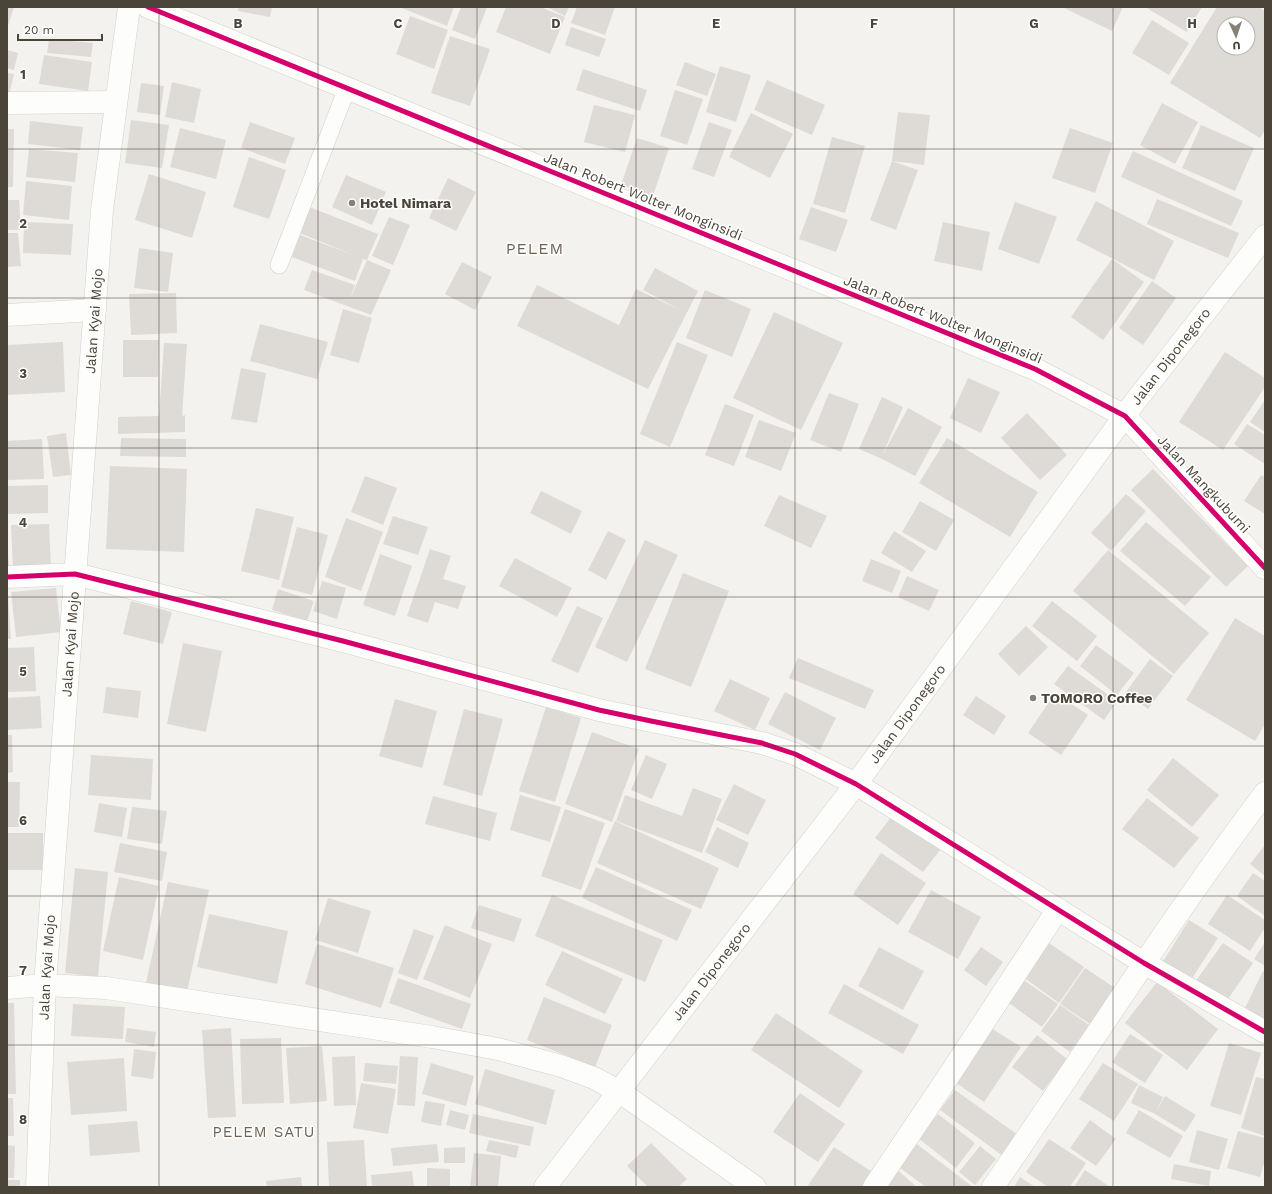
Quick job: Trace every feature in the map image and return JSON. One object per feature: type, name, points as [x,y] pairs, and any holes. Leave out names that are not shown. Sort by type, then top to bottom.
[{"type":"street","name":"Jalan Kyai Mojo","points":[[37,1187],[45,985],[102,210],[129,7]]},
{"type":"street","name":"Jalan Robert Wolter Monginsidi","points":[[148,7],[1035,369],[1125,416]]},
{"type":"street","points":[[7,103],[116,102]]},
{"type":"street","name":"Jalan Diponegoro","points":[[545,1187],[620,1092],[856,784],[1125,416],[1265,236]]},
{"type":"street","points":[[7,315],[95,310]]},
{"type":"street","name":"Jalan Mangkubumi","points":[[1125,416],[1265,568]]},
{"type":"street","points":[[7,577],[75,574],[343,641],[599,710],[762,743],[795,754],[856,784],[1144,963],[1265,1032]]},
{"type":"street","points":[[993,1187],[1144,963],[1234,834],[1265,793]]},
{"type":"street","points":[[874,1187],[1058,909]]},
{"type":"street","points":[[7,988],[45,985],[106,988],[498,1049],[561,1066],[594,1078],[620,1092],[755,1187]]},
{"type":"lane","points":[[279,265],[347,88]]},
{"type":"building","points":[[7,7],[14,7],[7,29]]},
{"type":"building","points":[[239,7],[272,7],[270,17],[238,11]]},
{"type":"building","points":[[399,7],[454,7],[447,26]]},
{"type":"building","points":[[461,7],[487,7],[475,39],[452,30]]},
{"type":"building","points":[[506,7],[540,7],[565,17],[550,54],[496,32]]},
{"type":"building","points":[[547,7],[569,7],[565,16]]},
{"type":"building","points":[[577,7],[615,7],[605,35],[571,23]]},
{"type":"building","points":[[1062,7],[1123,7],[1112,31]]},
{"type":"building","points":[[1145,7],[1202,7],[1187,32]]},
{"type":"building","points":[[1217,7],[1259,7],[1265,11],[1265,130],[1260,138],[1170,83]]},
{"type":"building","points":[[410,16],[448,30],[434,69],[396,54]]},
{"type":"building","points":[[1152,20],[1189,43],[1169,75],[1132,53]]},
{"type":"building","points":[[571,27],[606,39],[599,57],[565,45]]},
{"type":"building","points":[[450,36],[490,49],[470,106],[431,93]]},
{"type":"building","points":[[49,39],[93,43],[91,57],[47,53]]},
{"type":"building","points":[[7,50],[18,53],[14,70],[7,68]]},
{"type":"building","points":[[44,55],[92,62],[88,91],[39,84]]},
{"type":"building","points":[[685,62],[716,74],[707,96],[676,85]]},
{"type":"building","points":[[720,66],[751,75],[736,122],[706,112]]},
{"type":"building","points":[[583,69],[647,90],[640,111],[576,90]]},
{"type":"building","points":[[7,73],[14,74],[8,100],[7,100]]},
{"type":"building","points":[[767,80],[825,105],[812,135],[754,110]]},
{"type":"building","points":[[172,82],[201,89],[194,123],[165,117]]},
{"type":"building","points":[[141,83],[164,86],[160,115],[137,112]]},
{"type":"building","points":[[675,90],[703,99],[687,145],[660,136]]},
{"type":"building","points":[[1162,103],[1198,122],[1175,164],[1140,145]]},
{"type":"building","points":[[594,105],[635,115],[625,152],[584,142]]},
{"type":"building","points":[[898,112],[930,115],[924,165],[892,161]]},
{"type":"building","points":[[751,113],[793,134],[770,178],[729,157]]},
{"type":"building","points":[[131,120],[169,125],[162,168],[125,163]]},
{"type":"building","points":[[30,121],[83,127],[80,150],[28,144]]},
{"type":"building","points":[[250,122],[295,138],[285,164],[241,148]]},
{"type":"building","points":[[709,122],[732,130],[714,177],[692,169]]},
{"type":"building","points":[[1201,125],[1254,148],[1235,191],[1182,168]]},
{"type":"building","points":[[180,128],[226,140],[216,179],[170,167]]},
{"type":"building","points":[[1070,128],[1113,143],[1095,193],[1052,178]]},
{"type":"building","points":[[7,129],[14,129],[13,187],[7,187]]},
{"type":"building","points":[[832,137],[865,146],[845,213],[813,204]]},
{"type":"building","points":[[637,138],[669,148],[653,196],[621,185]]},
{"type":"building","points":[[29,149],[78,153],[75,182],[26,177]]},
{"type":"building","points":[[1133,151],[1243,201],[1231,226],[1121,177]]},
{"type":"building","points":[[249,157],[286,170],[269,219],[233,207]]},
{"type":"building","points":[[892,161],[918,170],[896,230],[870,220]]},
{"type":"building","points":[[149,174],[206,192],[192,238],[135,220]]},
{"type":"building","points":[[346,175],[386,192],[372,225],[332,207]]},
{"type":"building","points":[[448,178],[476,192],[456,231],[429,218]]},
{"type":"building","points":[[26,181],[72,186],[69,220],[23,215]]},
{"type":"building","points":[[1157,199],[1239,233],[1228,258],[1147,224]]},
{"type":"building","points":[[7,200],[19,200],[21,230],[7,230]]},
{"type":"building","points":[[1096,201],[1174,241],[1154,280],[1076,240]]},
{"type":"building","points":[[1015,202],[1057,217],[1039,264],[998,249]]},
{"type":"building","points":[[307,206],[378,234],[367,260],[363,259],[355,281],[292,257],[300,235],[356,256],[297,232]]},
{"type":"building","points":[[811,207],[848,220],[836,252],[799,239]]},
{"type":"building","points":[[389,217],[410,225],[393,265],[372,256]]},
{"type":"building","points":[[24,222],[73,224],[71,255],[23,253]]},
{"type":"building","points":[[943,222],[990,232],[982,271],[934,261]]},
{"type":"building","points":[[7,233],[18,233],[21,266],[7,267]]},
{"type":"building","points":[[139,248],[173,253],[168,292],[134,288]]},
{"type":"building","points":[[1112,259],[1144,282],[1103,340],[1071,317]]},
{"type":"building","points":[[367,260],[391,270],[371,315],[304,290],[312,270],[355,285],[350,299]]},
{"type":"building","points":[[462,262],[492,277],[475,310],[445,294]]},
{"type":"building","points":[[655,268],[698,291],[648,389],[517,326],[537,285],[619,325],[636,289],[680,310],[643,290]]},
{"type":"building","points":[[1152,281],[1176,298],[1143,345],[1119,328]]},
{"type":"building","points":[[705,290],[751,309],[732,357],[686,338]]},
{"type":"building","points":[[176,293],[177,333],[131,335],[129,294]]},
{"type":"building","points":[[343,309],[372,318],[359,363],[330,355]]},
{"type":"building","points":[[774,312],[843,343],[801,430],[733,398]]},
{"type":"building","points":[[260,324],[328,342],[317,379],[250,361]]},
{"type":"building","points":[[123,340],[159,340],[158,377],[123,377]]},
{"type":"building","points":[[63,342],[65,392],[7,395],[7,345]]},
{"type":"building","points":[[677,342],[708,355],[670,447],[640,434]]},
{"type":"building","points":[[164,343],[187,344],[182,416],[185,415],[185,432],[118,434],[118,417],[159,416]]},
{"type":"building","points":[[1225,352],[1265,378],[1265,387],[1223,450],[1179,422]]},
{"type":"building","points":[[241,368],[266,373],[257,423],[231,419]]},
{"type":"building","points":[[968,378],[1000,392],[981,433],[950,418]]},
{"type":"building","points":[[829,393],[859,404],[841,452],[810,440]]},
{"type":"building","points":[[882,397],[903,407],[882,456],[908,408],[942,427],[915,476],[859,449]]},
{"type":"building","points":[[1265,400],[1265,432],[1250,422]]},
{"type":"building","points":[[725,404],[754,415],[734,466],[705,455]]},
{"type":"building","points":[[1027,413],[1067,455],[1040,480],[1001,438]]},
{"type":"building","points":[[759,420],[796,433],[781,471],[745,457]]},
{"type":"building","points":[[1247,424],[1265,435],[1265,464],[1234,444]]},
{"type":"building","points":[[66,433],[71,475],[53,477],[47,436]]},
{"type":"building","points":[[121,438],[186,439],[186,457],[120,456]]},
{"type":"building","points":[[947,438],[1038,492],[1010,537],[919,483]]},
{"type":"building","points":[[42,439],[44,479],[7,480],[7,441]]},
{"type":"building","points":[[110,466],[187,469],[184,552],[106,549]]},
{"type":"building","points":[[1153,469],[1248,566],[1226,587],[1131,490]]},
{"type":"building","points":[[1261,475],[1265,477],[1265,514],[1244,501]]},
{"type":"building","points":[[365,476],[397,488],[383,525],[351,512]]},
{"type":"building","points":[[48,485],[48,513],[7,514],[7,486]]},
{"type":"building","points":[[541,491],[582,511],[571,534],[530,513]]},
{"type":"building","points":[[1126,494],[1146,511],[1111,551],[1091,533]]},
{"type":"building","points":[[779,495],[827,516],[811,548],[764,526]]},
{"type":"building","points":[[920,501],[954,520],[936,551],[902,532]]},
{"type":"building","points":[[256,508],[294,517],[279,580],[241,571]]},
{"type":"building","points":[[393,516],[428,527],[418,555],[383,544]]},
{"type":"building","points":[[346,518],[383,532],[361,591],[325,577]]},
{"type":"building","points":[[1146,522],[1211,577],[1185,606],[1120,551]]},
{"type":"building","points":[[49,524],[51,567],[13,568],[11,525]]},
{"type":"building","points":[[297,527],[328,535],[312,595],[281,587]]},
{"type":"building","points":[[608,531],[626,540],[606,580],[588,570]]},
{"type":"building","points":[[894,531],[926,551],[912,572],[881,553]]},
{"type":"building","points":[[645,540],[678,555],[627,662],[595,647]]},
{"type":"building","points":[[430,549],[451,556],[443,579],[466,586],[458,609],[435,602],[428,623],[407,616]]},
{"type":"building","points":[[1108,550],[1209,633],[1174,674],[1073,591]]},
{"type":"building","points":[[7,553],[9,566],[7,567]]},
{"type":"building","points":[[380,554],[412,566],[395,616],[363,605]]},
{"type":"building","points":[[515,558],[572,588],[557,617],[499,586]]},
{"type":"building","points":[[871,559],[901,571],[892,593],[862,581]]},
{"type":"building","points":[[683,573],[729,591],[691,687],[645,669]]},
{"type":"building","points":[[907,576],[939,590],[929,611],[898,597]]},
{"type":"building","points":[[322,581],[346,588],[337,619],[313,611]]},
{"type":"building","points":[[56,588],[61,632],[16,637],[11,592]]},
{"type":"building","points":[[278,589],[314,601],[307,621],[272,610]]},
{"type":"building","points":[[8,596],[11,639],[7,639]]},
{"type":"building","points":[[131,601],[172,612],[163,644],[123,634]]},
{"type":"building","points":[[1052,601],[1097,636],[1077,661],[1032,626]]},
{"type":"building","points":[[577,606],[603,618],[578,673],[551,661]]},
{"type":"building","points":[[1235,618],[1265,636],[1265,724],[1255,741],[1186,700]]},
{"type":"building","points":[[1026,626],[1048,647],[1019,676],[998,654]]},
{"type":"building","points":[[183,643],[222,651],[206,732],[167,724]]},
{"type":"building","points":[[1096,645],[1134,673],[1117,695],[1080,666]]},
{"type":"building","points":[[34,647],[36,691],[7,692],[7,648]]},
{"type":"building","points":[[798,658],[874,690],[865,709],[789,678]]},
{"type":"building","points":[[1150,659],[1173,676],[1148,709],[1126,692]]},
{"type":"building","points":[[1068,666],[1117,701],[1104,720],[1054,684]]},
{"type":"building","points":[[730,679],[770,698],[755,730],[714,711]]},
{"type":"building","points":[[106,687],[141,691],[138,718],[103,713]]},
{"type":"building","points":[[785,692],[836,718],[820,750],[768,724]]},
{"type":"building","points":[[1055,693],[1088,715],[1061,755],[1028,733]]},
{"type":"building","points":[[40,696],[42,728],[7,730],[7,698]]},
{"type":"building","points":[[976,696],[1006,716],[994,735],[963,715]]},
{"type":"building","points":[[395,699],[437,711],[422,768],[379,756]]},
{"type":"building","points":[[546,707],[581,718],[555,802],[519,791]]},
{"type":"building","points":[[464,709],[503,719],[482,796],[443,785]]},
{"type":"building","points":[[592,732],[639,749],[612,822],[565,804]]},
{"type":"building","points":[[7,735],[12,735],[13,772],[7,773]]},
{"type":"building","points":[[91,755],[153,759],[151,800],[88,795]]},
{"type":"building","points":[[646,755],[667,764],[652,799],[631,790]]},
{"type":"building","points":[[1173,758],[1219,795],[1192,827],[1147,790]]},
{"type":"building","points":[[7,782],[20,782],[19,827],[7,827]]},
{"type":"building","points":[[734,784],[766,800],[748,835],[716,820]]},
{"type":"building","points":[[693,788],[722,799],[702,853],[616,821],[625,795],[682,816]]},
{"type":"building","points":[[520,795],[561,807],[550,842],[510,830]]},
{"type":"building","points":[[433,796],[497,813],[490,841],[425,824]]},
{"type":"building","points":[[1147,798],[1199,838],[1174,868],[1122,829]]},
{"type":"building","points":[[99,803],[127,808],[122,837],[94,832]]},
{"type":"building","points":[[132,807],[167,811],[162,844],[127,839]]},
{"type":"building","points":[[565,809],[605,823],[581,890],[541,876]]},
{"type":"building","points":[[892,816],[940,850],[923,872],[875,838]]},
{"type":"building","points":[[615,821],[719,868],[701,909],[597,863]]},
{"type":"building","points":[[717,827],[749,843],[738,868],[705,852]]},
{"type":"building","points":[[7,833],[43,833],[43,870],[7,870]]},
{"type":"building","points":[[120,843],[167,852],[162,881],[114,872]]},
{"type":"building","points":[[1265,845],[1265,876],[1250,864]]},
{"type":"building","points":[[881,853],[926,883],[898,925],[853,894]]},
{"type":"building","points":[[596,867],[692,910],[677,941],[582,898]]},
{"type":"building","points":[[75,868],[108,872],[98,977],[65,973]]},
{"type":"building","points":[[1253,873],[1265,881],[1265,916],[1237,896]]},
{"type":"building","points":[[119,877],[159,886],[143,960],[103,951]]},
{"type":"building","points":[[168,882],[209,890],[187,992],[146,983]]},
{"type":"building","points":[[931,890],[981,917],[958,959],[908,932]]},
{"type":"building","points":[[552,895],[663,940],[645,982],[535,936]]},
{"type":"building","points":[[1227,895],[1265,920],[1265,928],[1250,951],[1208,924]]},
{"type":"building","points":[[328,898],[371,911],[358,953],[315,940]]},
{"type":"building","points":[[479,905],[522,919],[514,942],[471,928]]},
{"type":"building","points":[[209,914],[288,931],[277,984],[197,967]]},
{"type":"building","points":[[1189,920],[1218,938],[1191,980],[1162,963]]},
{"type":"building","points":[[445,925],[492,944],[470,998],[423,979]]},
{"type":"building","points":[[414,929],[434,936],[417,980],[398,973]]},
{"type":"building","points":[[1043,939],[1084,967],[1059,1003],[1019,974]]},
{"type":"building","points":[[1265,942],[1265,966],[1254,959]]},
{"type":"building","points":[[1223,943],[1253,963],[1223,1006],[1193,985]]},
{"type":"building","points":[[317,944],[394,968],[381,1008],[305,984]]},
{"type":"building","points":[[879,947],[924,971],[903,1010],[858,986]]},
{"type":"building","points":[[981,947],[1003,962],[986,986],[964,970]]},
{"type":"building","points":[[562,951],[623,979],[605,1014],[545,985]]},
{"type":"building","points":[[1085,968],[1115,988],[1090,1024],[1060,1004]]},
{"type":"building","points":[[1263,971],[1265,972],[1265,1021],[1244,1010]]},
{"type":"building","points":[[1018,976],[1058,1004],[1042,1027],[1002,998]]},
{"type":"building","points":[[398,978],[471,1004],[462,1029],[389,1003]]},
{"type":"building","points":[[1157,982],[1218,1029],[1187,1070],[1125,1023]]},
{"type":"building","points":[[844,984],[919,1025],[903,1054],[828,1013]]},
{"type":"building","points":[[544,997],[612,1025],[595,1067],[527,1040]]},
{"type":"building","points":[[7,1003],[14,1003],[16,1094],[7,1094]]},
{"type":"building","points":[[73,1004],[125,1007],[123,1039],[71,1036]]},
{"type":"building","points":[[1060,1005],[1089,1025],[1070,1052],[1041,1031]]},
{"type":"building","points":[[776,1013],[863,1071],[839,1108],[751,1050]]},
{"type":"building","points":[[986,1025],[1021,1047],[984,1102],[950,1079]]},
{"type":"building","points":[[127,1028],[156,1032],[154,1047],[125,1042]]},
{"type":"building","points":[[231,1028],[236,1117],[208,1118],[202,1030]]},
{"type":"building","points":[[1130,1034],[1163,1055],[1145,1083],[1112,1062]]},
{"type":"building","points":[[1037,1035],[1067,1059],[1043,1091],[1012,1067]]},
{"type":"building","points":[[281,1038],[284,1103],[242,1104],[240,1039]]},
{"type":"building","points":[[1229,1043],[1261,1053],[1241,1115],[1210,1106]]},
{"type":"building","points":[[322,1046],[327,1101],[290,1104],[286,1048]]},
{"type":"building","points":[[134,1049],[156,1052],[153,1079],[131,1076]]},
{"type":"building","points":[[355,1056],[356,1105],[334,1106],[332,1057]]},
{"type":"building","points":[[400,1056],[418,1057],[415,1106],[397,1105]]},
{"type":"building","points":[[124,1058],[127,1111],[71,1115],[67,1062]]},
{"type":"building","points":[[365,1063],[398,1066],[396,1084],[363,1081]]},
{"type":"building","points":[[431,1063],[474,1076],[466,1106],[422,1094]]},
{"type":"building","points":[[1103,1063],[1138,1084],[1114,1121],[1079,1099]]},
{"type":"building","points":[[485,1069],[555,1090],[546,1125],[475,1104]]},
{"type":"building","points":[[1256,1077],[1265,1079],[1265,1136],[1241,1128]]},
{"type":"building","points":[[361,1083],[396,1089],[388,1134],[353,1128]]},
{"type":"building","points":[[1139,1085],[1163,1097],[1156,1112],[1165,1096],[1196,1115],[1185,1132],[1155,1114],[1131,1103]]},
{"type":"building","points":[[955,1090],[1018,1135],[1003,1156],[940,1110]]},
{"type":"building","points":[[800,1093],[845,1124],[818,1162],[773,1132]]},
{"type":"building","points":[[7,1098],[13,1098],[14,1136],[7,1136]]},
{"type":"building","points":[[425,1101],[445,1104],[441,1126],[421,1122]]},
{"type":"building","points":[[450,1110],[469,1115],[465,1130],[446,1125]]},
{"type":"building","points":[[1139,1110],[1183,1136],[1170,1158],[1126,1133]]},
{"type":"building","points":[[473,1114],[534,1127],[530,1146],[469,1133]]},
{"type":"building","points":[[938,1114],[975,1143],[956,1168],[918,1138]]},
{"type":"building","points":[[1090,1120],[1116,1139],[1096,1166],[1070,1148]]},
{"type":"building","points":[[137,1121],[140,1152],[90,1156],[88,1125]]},
{"type":"building","points":[[1197,1130],[1228,1139],[1219,1170],[1189,1162]]},
{"type":"building","points":[[1238,1131],[1265,1138],[1265,1160],[1260,1177],[1227,1168]]},
{"type":"building","points":[[1049,1139],[1086,1163],[1070,1187],[1048,1187],[1026,1172]]},
{"type":"building","points":[[364,1140],[367,1187],[329,1187],[327,1142]]},
{"type":"building","points":[[489,1140],[519,1146],[516,1158],[486,1151]]},
{"type":"building","points":[[914,1142],[973,1187],[926,1187],[896,1165]]},
{"type":"building","points":[[651,1143],[687,1179],[678,1187],[648,1187],[627,1166]]},
{"type":"building","points":[[437,1144],[439,1162],[393,1166],[391,1148]]},
{"type":"building","points":[[7,1145],[15,1146],[14,1178],[7,1178]]},
{"type":"building","points":[[980,1146],[996,1159],[975,1185],[959,1172]]},
{"type":"building","points":[[465,1147],[465,1163],[444,1163],[444,1148]]},
{"type":"building","points":[[834,1147],[875,1174],[866,1187],[807,1187]]},
{"type":"building","points":[[474,1153],[501,1156],[498,1187],[470,1187]]},
{"type":"building","points":[[1174,1164],[1211,1171],[1209,1186],[1171,1179]]},
{"type":"building","points":[[427,1168],[450,1169],[450,1187],[427,1187]]},
{"type":"building","points":[[896,1169],[917,1187],[880,1187]]},
{"type":"building","points":[[1085,1170],[1110,1187],[1074,1187]]},
{"type":"building","points":[[412,1171],[414,1187],[372,1187],[371,1175]]},
{"type":"building","points":[[301,1177],[302,1187],[267,1187],[266,1181]]},
{"type":"building","points":[[1020,1177],[1035,1187],[1014,1187]]},
{"type":"building","points":[[7,1180],[20,1180],[20,1187],[7,1187]]},
{"type":"cycle path","points":[[148,7],[1035,369],[1125,416],[1265,568]]},
{"type":"cycle path","points":[[7,577],[75,574],[343,641],[599,710],[762,743],[795,754],[856,784],[1144,963],[1265,1032]]},
{"type":"place","name":"Hotel Nimara","points":[[352,203]]},
{"type":"place","name":"TOMORO Coffee","points":[[1033,698]]},
{"type":"district","name":"PELEM","points":[[535,248]]},
{"type":"district","name":"PELEM SATU","points":[[264,1132]]}]
